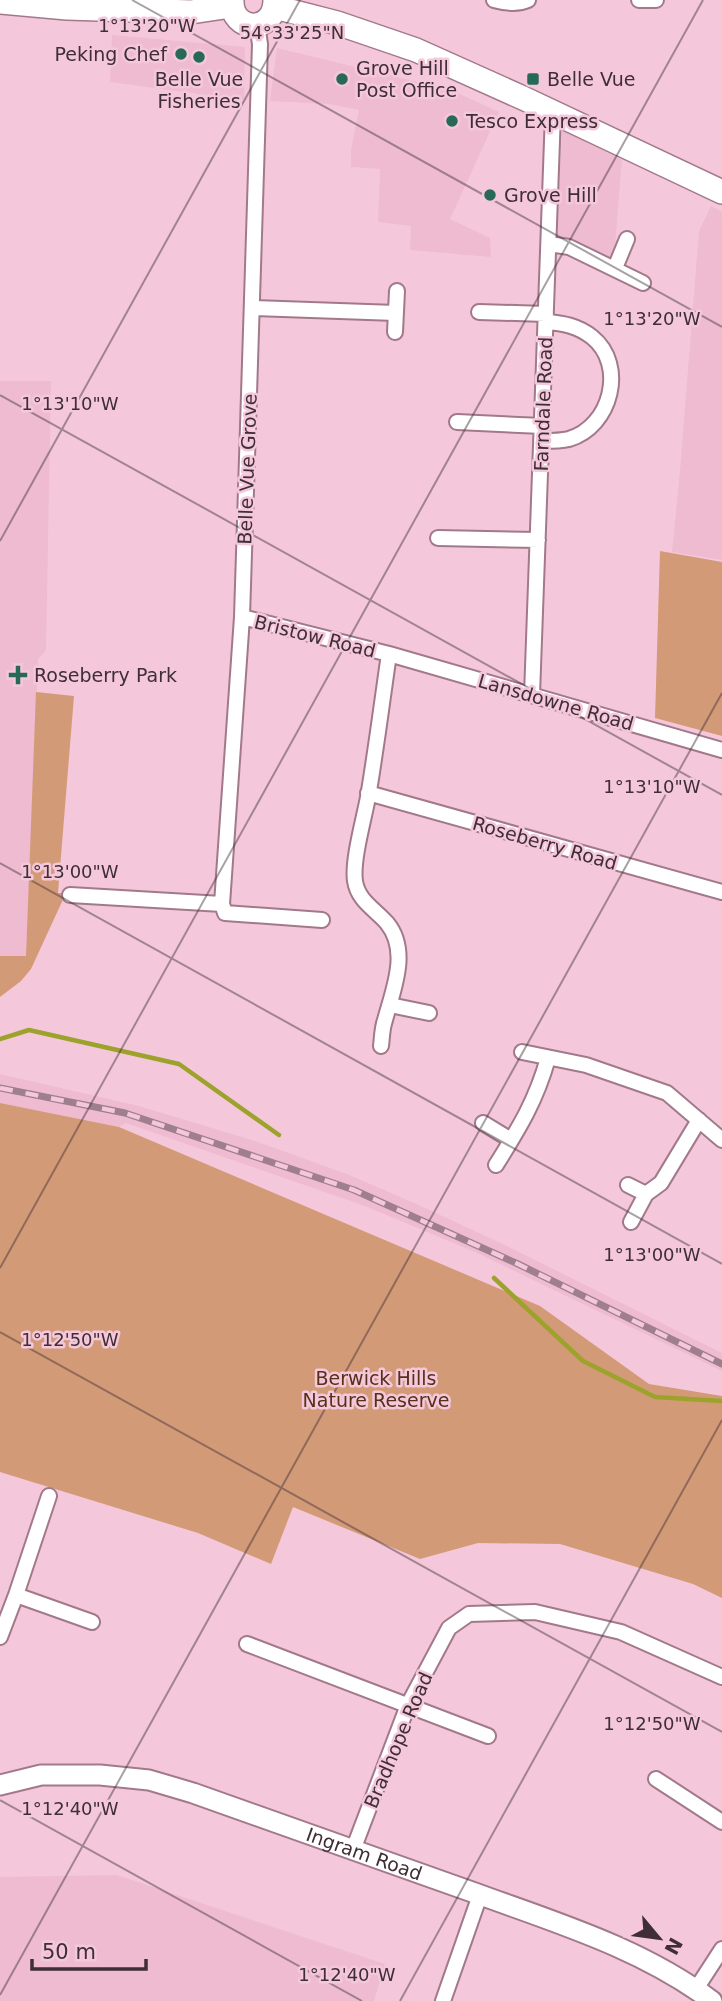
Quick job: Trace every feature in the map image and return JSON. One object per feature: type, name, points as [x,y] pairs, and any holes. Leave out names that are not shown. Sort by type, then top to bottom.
[{"type":"main road","points":[[0,2],[66,8],[191,12],[232,3],[237,19],[243,23],[257,25],[269,19],[275,4],[416,50],[722,192]]},
{"type":"street","points":[[494,0],[506,3],[522,3],[528,0]]},
{"type":"street","points":[[639,0],[656,0]]},
{"type":"street","name":"Belle Vue Grove","points":[[223,908],[242,617],[260,44],[257,25]]},
{"type":"street","name":"Farndale Road","points":[[532,695],[553,113]]},
{"type":"street","points":[[615,268],[627,240]]},
{"type":"street","points":[[548,244],[569,247],[643,283]]},
{"type":"street","points":[[395,332],[397,291]]},
{"type":"street","points":[[253,307],[396,313]]},
{"type":"street","points":[[457,422],[568,439],[589,428],[605,410],[610,389],[610,367],[606,355],[592,337],[575,327],[546,318],[479,312]]},
{"type":"street","points":[[439,538],[538,540]]},
{"type":"street","name":"Bristow Road","points":[[242,617],[389,654]]},
{"type":"street","points":[[381,1046],[399,956],[397,943],[387,923],[360,894],[355,882],[355,868],[389,654]]},
{"type":"street","name":"Lansdowne Road","points":[[389,654],[722,750]]},
{"type":"street","name":"Roseberry Road","points":[[368,793],[722,892]]},
{"type":"street","points":[[70,895],[223,908],[322,920]]},
{"type":"street","points":[[390,1005],[429,1013]]},
{"type":"street","points":[[522,1052],[586,1065],[667,1093],[722,1140]]},
{"type":"street","points":[[496,1165],[537,1094],[548,1058]]},
{"type":"street","points":[[631,1222],[646,1195],[661,1183],[699,1120]]},
{"type":"street","points":[[483,1123],[511,1140]]},
{"type":"street","points":[[628,1185],[646,1195]]},
{"type":"street","points":[[0,1637],[49,1496]]},
{"type":"street","points":[[16,1595],[92,1622]]},
{"type":"street","name":"Bradhope Road","points":[[353,1850],[408,1705],[449,1628],[469,1614],[535,1612],[621,1632],[722,1677]]},
{"type":"street","points":[[247,1644],[488,1736]]},
{"type":"street","name":"Ingram Road","points":[[0,1785],[41,1775],[100,1775],[149,1780],[569,1927],[637,1954],[704,1995]]},
{"type":"street","points":[[656,1779],[722,1822]]},
{"type":"street","points":[[443,2001],[480,1895]]},
{"type":"street","points":[[704,1995],[722,1949]]},
{"type":"shaded area","points":[[112,35],[245,47],[244,100],[110,82]]},
{"type":"shaded area","points":[[277,48],[451,90],[499,112],[450,219],[490,238],[491,257],[410,250],[411,226],[378,222],[380,169],[351,167],[351,149],[359,110],[329,104],[270,101]]},
{"type":"shaded area","points":[[562,130],[622,160],[614,258],[557,235]]},
{"type":"shaded area","points":[[711,206],[722,212],[722,560],[672,552],[699,231]]},
{"type":"shaded area","name":"Roseberry Park","points":[[0,381],[51,381],[46,650],[38,659],[26,957],[0,956]]},
{"type":"shaded area","points":[[0,1074],[139,1106],[255,1141],[347,1174],[511,1248],[722,1353],[722,1371],[475,1252],[365,1206],[126,1123],[119,1127],[0,1103]]},
{"type":"shaded area","points":[[117,1875],[385,1964],[374,2001],[0,2001],[0,1877]]},
{"type":"green space","points":[[660,551],[722,562],[722,736],[655,718]]},
{"type":"green space","points":[[36,692],[74,696],[58,893],[66,893],[31,969],[21,981],[0,997],[0,956],[26,956]]},
{"type":"green space","name":"Berwick Hills Nature Reserve","points":[[0,1103],[119,1127],[540,1306],[649,1384],[722,1396],[722,1598],[693,1584],[560,1544],[478,1543],[420,1559],[293,1507],[271,1564],[198,1533],[0,1472]]},
{"type":"waterway","points":[[0,1039],[29,1030],[179,1064],[279,1135]]},
{"type":"waterway","points":[[494,1278],[583,1361],[655,1397],[722,1401]]},
{"type":"railway","points":[[0,1088],[125,1113],[354,1190],[518,1264],[722,1364]]},
{"type":"place","name":"Peking Chef","points":[[181,54]]},
{"type":"place","name":"Belle Vue Fisheries","points":[[199,57]]},
{"type":"place","name":"Grove Hill Post Office","points":[[342,79]]},
{"type":"place","name":"Belle Vue","points":[[533,79]]},
{"type":"place","name":"Tesco Express","points":[[452,121]]},
{"type":"place","name":"Grove Hill","points":[[490,195]]},
{"type":"place","name":"Roseberry Park","points":[[18,675]]}]
